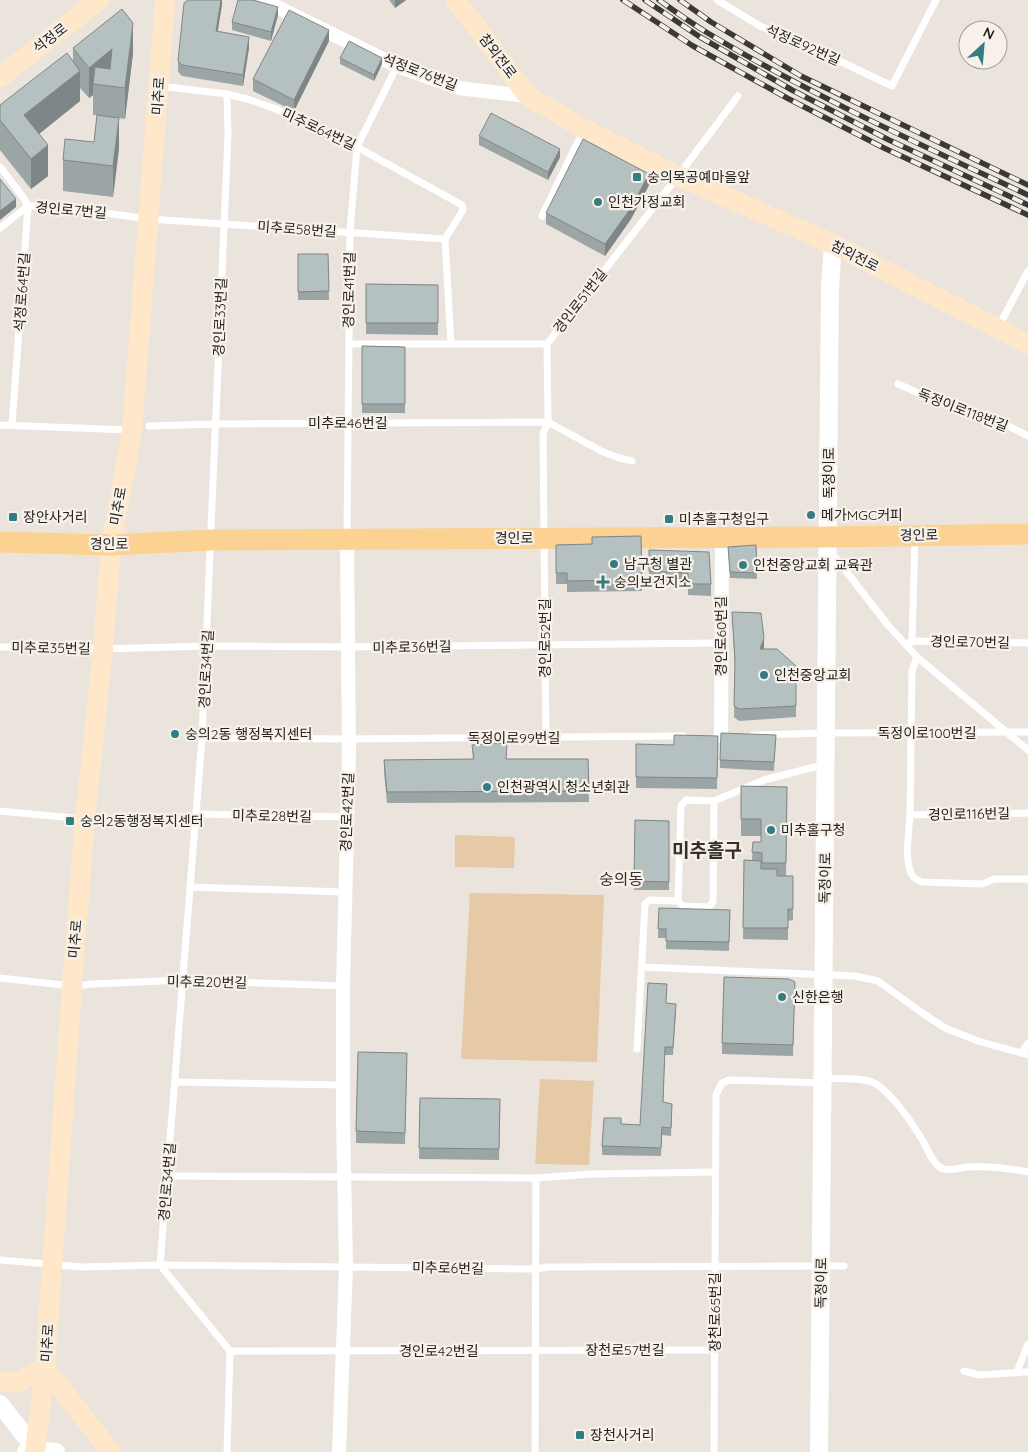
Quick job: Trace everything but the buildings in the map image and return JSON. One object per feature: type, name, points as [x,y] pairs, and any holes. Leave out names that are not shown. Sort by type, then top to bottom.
[{"type":"main road","name":"석정로","points":[[0,77],[99,0]]},
{"type":"main road","name":"미추로","points":[[32,1451],[45,1368],[85,820],[103,649],[111,545],[140,428],[149,219],[165,0]]},
{"type":"main road","name":"참외전로","points":[[456,0],[528,96],[584,130],[678,176],[833,244],[1028,344]]},
{"type":"main road","name":"경인로","points":[[0,542],[111,545],[212,540],[347,539],[722,537],[828,540],[915,535],[1028,534]]},
{"type":"main road","points":[[0,1381],[16,1383],[45,1368],[110,1452]]},
{"type":"street","name":"석정로76번길","points":[[263,0],[397,66],[458,88],[528,96]]},
{"type":"street","name":"독정이로","points":[[819,1452],[830,287],[833,244]]},
{"type":"street","name":"경인로60번길","points":[[721,736],[722,537]]},
{"type":"street","name":"경인로42번길","points":[[339,1452],[346,1267],[343,986],[348,739],[347,539]]},
{"type":"street","points":[[0,1404],[32,1451],[56,1452]]},
{"type":"lane","name":"석정로92번길","points":[[717,0],[760,26],[810,47],[892,86],[936,0]]},
{"type":"lane","name":"경인로41번길","points":[[347,539],[350,232],[357,147],[397,66]]},
{"type":"lane","name":"미추로64번길","points":[[159,86],[227,94],[248,99],[276,109],[357,147],[462,205],[463,210],[445,239]]},
{"type":"lane","name":"경인로33번길","points":[[212,540],[228,134],[227,94]]},
{"type":"lane","points":[[678,176],[738,96]]},
{"type":"lane","points":[[542,216],[584,130]]},
{"type":"lane","points":[[0,167],[24,197],[28,206]]},
{"type":"lane","name":"경인로51번길","points":[[544,538],[544,434],[548,422],[547,344],[678,176]]},
{"type":"lane","name":"경인로7번길","points":[[0,228],[28,206],[54,206],[149,219]]},
{"type":"lane","name":"석정로64번길","points":[[12,425],[28,206]]},
{"type":"lane","name":"미추로58번길","points":[[149,219],[445,239]]},
{"type":"lane","points":[[445,239],[451,344]]},
{"type":"lane","points":[[998,330],[1028,271]]},
{"type":"lane","name":"경인로41번길","points":[[349,344],[547,344]]},
{"type":"lane","name":"독정이로118번길","points":[[898,384],[941,403],[997,420],[1028,436]]},
{"type":"lane","points":[[548,422],[601,451],[632,461]]},
{"type":"lane","name":"미추로46번길","points":[[140,428],[216,424],[548,422]]},
{"type":"lane","points":[[0,425],[140,428]]},
{"type":"lane","name":"경인로70번길","points":[[909,643],[915,535]]},
{"type":"lane","name":"경인로52번길","points":[[544,538],[546,737]]},
{"type":"lane","name":"경인로34번길","points":[[160,1265],[202,738],[212,540]]},
{"type":"lane","name":"경인로70번길","points":[[828,540],[833,556],[887,624],[909,643],[917,657],[1028,750]]},
{"type":"lane","name":"미추로36번길","points":[[103,649],[206,646],[348,647],[721,643]]},
{"type":"lane","name":"경인로70번길","points":[[909,643],[1028,643]]},
{"type":"lane","name":"미추로35번길","points":[[0,647],[103,649]]},
{"type":"lane","name":"경인로70번길","points":[[917,657],[912,671],[909,866],[913,877],[922,882],[982,884],[994,879],[1028,879]]},
{"type":"lane","name":"독정이로100번길","points":[[826,733],[1028,732]]},
{"type":"lane","points":[[750,735],[826,733]]},
{"type":"lane","name":"독정이로99번길","points":[[202,738],[348,739],[692,736]]},
{"type":"lane","points":[[678,902],[681,806],[686,800],[714,801],[764,780],[826,764]]},
{"type":"lane","points":[[637,1049],[645,904],[650,900],[678,902],[682,906],[709,907],[713,902],[714,801]]},
{"type":"lane","points":[[0,811],[85,820]]},
{"type":"lane","name":"경인로116번길","points":[[910,815],[1028,813]]},
{"type":"lane","name":"미추로28번길","points":[[196,814],[347,817]]},
{"type":"lane","points":[[190,887],[345,892]]},
{"type":"lane","points":[[642,967],[855,976],[878,982],[945,1028],[1024,1054],[1028,1043]]},
{"type":"lane","name":"미추로20번길","points":[[0,978],[72,986],[183,980],[343,986]]},
{"type":"lane","name":"장천로65번길","points":[[714,1452],[716,1095],[722,1083],[729,1080],[823,1080]]},
{"type":"lane","points":[[823,1080],[870,1082],[880,1087],[918,1130],[934,1162],[941,1168],[949,1170],[968,1167],[1004,1168],[1028,1172]]},
{"type":"lane","points":[[175,1082],[343,1085]]},
{"type":"lane","points":[[167,1176],[536,1178],[592,1174],[715,1172]]},
{"type":"lane","points":[[535,1452],[536,1178]]},
{"type":"lane","name":"미추로6번길","points":[[0,1260],[83,1267],[160,1265],[536,1269],[558,1267],[844,1266]]},
{"type":"lane","points":[[160,1265],[230,1351],[227,1452]]},
{"type":"lane","points":[[1017,1372],[1028,1344]]},
{"type":"lane","name":"장천로57번길","points":[[535,1351],[715,1350]]},
{"type":"lane","points":[[230,1351],[342,1351]]},
{"type":"lane","name":"경인로42번길","points":[[342,1351],[535,1351]]},
{"type":"lane","points":[[964,1370],[978,1375],[1028,1372]]},
{"type":"shaded area","points":[[455,835],[515,837],[514,868],[455,867]]},
{"type":"shaded area","points":[[470,893],[604,895],[597,1062],[461,1059]]},
{"type":"shaded area","points":[[540,1079],[594,1081],[589,1165],[535,1164]]},
{"type":"railway","points":[[623,0],[693,46],[787,98],[884,148],[1028,215]]},
{"type":"railway","points":[[645,0],[700,37],[792,90],[889,140],[1028,205]]},
{"type":"railway","points":[[659,0],[706,32],[784,76],[865,118],[1028,195]]},
{"type":"railway","points":[[680,0],[711,22],[801,76],[1028,185]]},
{"type":"place","name":"숭의목공예마을앞","points":[[637,177]]},
{"type":"place","name":"인천가정교회","points":[[598,202]]},
{"type":"place","name":"메가MGC커피","points":[[811,515]]},
{"type":"place","name":"장안사거리","points":[[13,517]]},
{"type":"place","name":"미추홀구청입구","points":[[669,519]]},
{"type":"place","name":"남구청 별관","points":[[614,564]]},
{"type":"place","name":"인천중앙교회 교육관","points":[[743,565]]},
{"type":"place","name":"숭의보건지소","points":[[603,582]]},
{"type":"place","name":"인천중앙교회","points":[[764,675]]},
{"type":"place","name":"숭의2동 행정복지센터","points":[[175,734]]},
{"type":"place","name":"인천광역시 청소년회관","points":[[487,787]]},
{"type":"place","name":"숭의2동행정복지센터","points":[[70,821]]},
{"type":"place","name":"미추홀구청","points":[[771,830]]},
{"type":"place","name":"신한은행","points":[[782,997]]},
{"type":"place","name":"장천사거리","points":[[580,1435]]},
{"type":"district","name":"미추홀구","points":[[707,850]]},
{"type":"district","name":"숭의동","points":[[621,879]]}]
